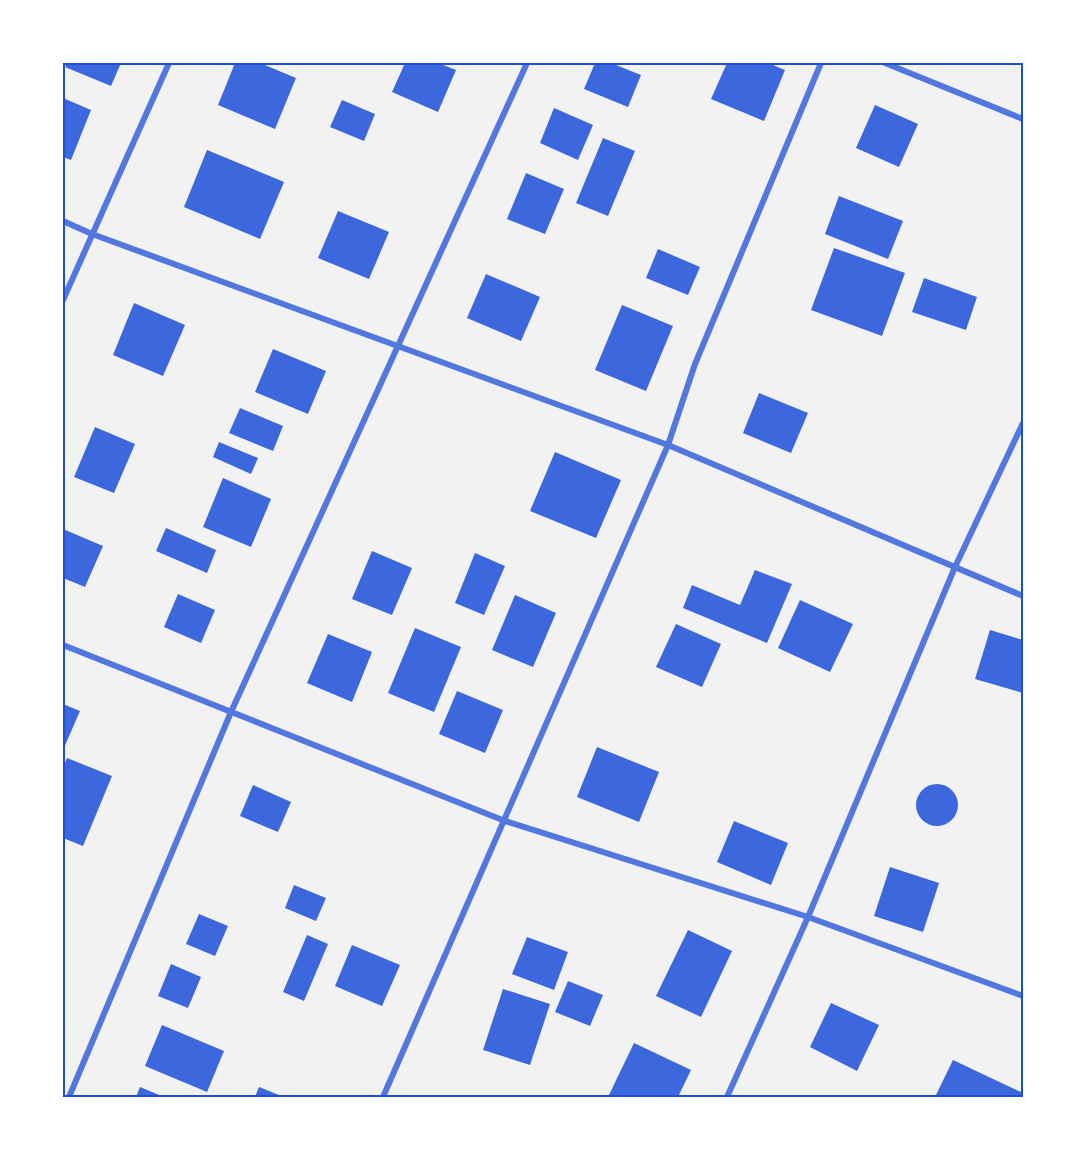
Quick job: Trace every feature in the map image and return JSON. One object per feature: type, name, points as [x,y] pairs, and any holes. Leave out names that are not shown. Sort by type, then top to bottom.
[{"type":"street","points":[[63,300],[169,63]]},
{"type":"street","points":[[69,1097],[231,712],[527,63]]},
{"type":"street","points":[[383,1097],[668,445],[695,364],[821,63]]},
{"type":"street","points":[[885,63],[1023,119]]},
{"type":"street","points":[[63,221],[92,234],[668,445],[1023,596]]},
{"type":"street","points":[[727,1097],[808,917],[955,567],[1023,423]]},
{"type":"street","points":[[63,645],[505,821],[808,917],[1023,996]]},
{"type":"building","points":[[67,63],[121,63],[111,86],[65,67]]},
{"type":"building","points":[[235,63],[260,63],[296,78],[275,129],[218,105]]},
{"type":"building","points":[[405,63],[438,63],[456,70],[438,112],[392,92]]},
{"type":"building","points":[[595,63],[611,63],[641,75],[628,107],[584,89]]},
{"type":"building","points":[[727,63],[768,63],[785,70],[764,121],[711,99]]},
{"type":"building","points":[[63,98],[91,110],[71,160],[63,157]]},
{"type":"building","points":[[342,100],[375,114],[364,141],[330,127]]},
{"type":"building","points":[[875,105],[918,124],[899,167],[856,148]]},
{"type":"building","points":[[554,108],[593,125],[578,160],[540,143]]},
{"type":"building","points":[[603,138],[635,151],[608,216],[576,203]]},
{"type":"building","points":[[207,150],[284,182],[260,239],[184,207]]},
{"type":"building","points":[[526,173],[564,189],[545,234],[507,219]]},
{"type":"building","points":[[839,196],[903,221],[888,259],[825,234]]},
{"type":"building","points":[[338,211],[389,232],[369,279],[318,258]]},
{"type":"building","points":[[834,248],[905,273],[882,336],[811,310]]},
{"type":"building","points":[[658,249],[700,267],[688,295],[646,278]]},
{"type":"building","points":[[486,274],[540,297],[521,341],[467,318]]},
{"type":"building","points":[[924,278],[977,297],[966,330],[912,312]]},
{"type":"building","points":[[134,303],[185,325],[163,376],[113,355]]},
{"type":"building","points":[[622,305],[673,326],[646,391],[595,370]]},
{"type":"building","points":[[273,349],[326,371],[308,414],[255,392]]},
{"type":"building","points":[[759,393],[808,413],[791,453],[743,433]]},
{"type":"building","points":[[240,408],[283,426],[273,451],[229,433]]},
{"type":"building","points":[[95,427],[135,444],[114,493],[74,477]]},
{"type":"building","points":[[219,442],[258,458],[251,474],[213,457]]},
{"type":"building","points":[[555,452],[621,480],[596,538],[530,511]]},
{"type":"building","points":[[223,478],[271,499],[251,547],[203,527]]},
{"type":"building","points":[[166,528],[216,550],[207,573],[156,551]]},
{"type":"building","points":[[63,529],[103,546],[85,587],[63,578]]},
{"type":"building","points":[[372,551],[412,568],[392,615],[352,599]]},
{"type":"building","points":[[475,553],[505,566],[484,615],[455,603]]},
{"type":"building","points":[[755,570],[792,584],[767,643],[683,608],[692,585],[740,605]]},
{"type":"building","points":[[178,594],[215,610],[201,643],[164,627]]},
{"type":"building","points":[[515,595],[556,613],[533,667],[492,650]]},
{"type":"building","points":[[800,600],[853,624],[830,672],[778,648]]},
{"type":"building","points":[[676,624],[721,644],[702,687],[656,667]]},
{"type":"building","points":[[415,628],[461,647],[434,712],[388,693]]},
{"type":"building","points":[[990,630],[1023,640],[1023,693],[975,679]]},
{"type":"building","points":[[328,634],[372,652],[352,702],[307,683]]},
{"type":"building","points":[[457,691],[503,710],[485,753],[439,734]]},
{"type":"building","points":[[63,704],[80,711],[63,750]]},
{"type":"building","points":[[597,747],[659,772],[639,822],[577,797]]},
{"type":"building","points":[[67,758],[112,776],[83,846],[63,838],[63,768]]},
{"type":"building","points":[[937,784],[945,785],[952,790],[957,797],[957,813],[952,820],[945,825],[937,826],[929,825],[922,820],[917,813],[916,805],[917,797],[922,790],[929,785]]},
{"type":"building","points":[[253,785],[291,802],[278,832],[240,816]]},
{"type":"building","points":[[734,821],[788,843],[771,885],[717,862]]},
{"type":"building","points":[[890,867],[939,883],[923,932],[874,916]]},
{"type":"building","points":[[294,885],[326,898],[316,921],[285,908]]},
{"type":"building","points":[[199,914],[228,926],[215,956],[186,944]]},
{"type":"building","points":[[688,930],[732,951],[701,1017],[656,996]]},
{"type":"building","points":[[307,935],[328,944],[304,1001],[283,992]]},
{"type":"building","points":[[527,937],[568,952],[554,990],[512,974]]},
{"type":"building","points":[[352,945],[400,965],[382,1006],[335,986]]},
{"type":"building","points":[[171,964],[201,977],[188,1008],[158,996]]},
{"type":"building","points":[[568,981],[603,995],[590,1026],[555,1012]]},
{"type":"building","points":[[503,989],[550,1004],[530,1065],[483,1050]]},
{"type":"building","points":[[831,1003],[879,1025],[857,1071],[810,1047]]},
{"type":"building","points":[[162,1025],[224,1051],[207,1092],[145,1066]]},
{"type":"building","points":[[634,1043],[691,1070],[678,1097],[608,1097]]},
{"type":"building","points":[[953,1060],[1023,1093],[1022,1097],[935,1097]]},
{"type":"building","points":[[140,1087],[164,1097],[136,1097]]},
{"type":"building","points":[[259,1087],[284,1097],[255,1097]]}]
